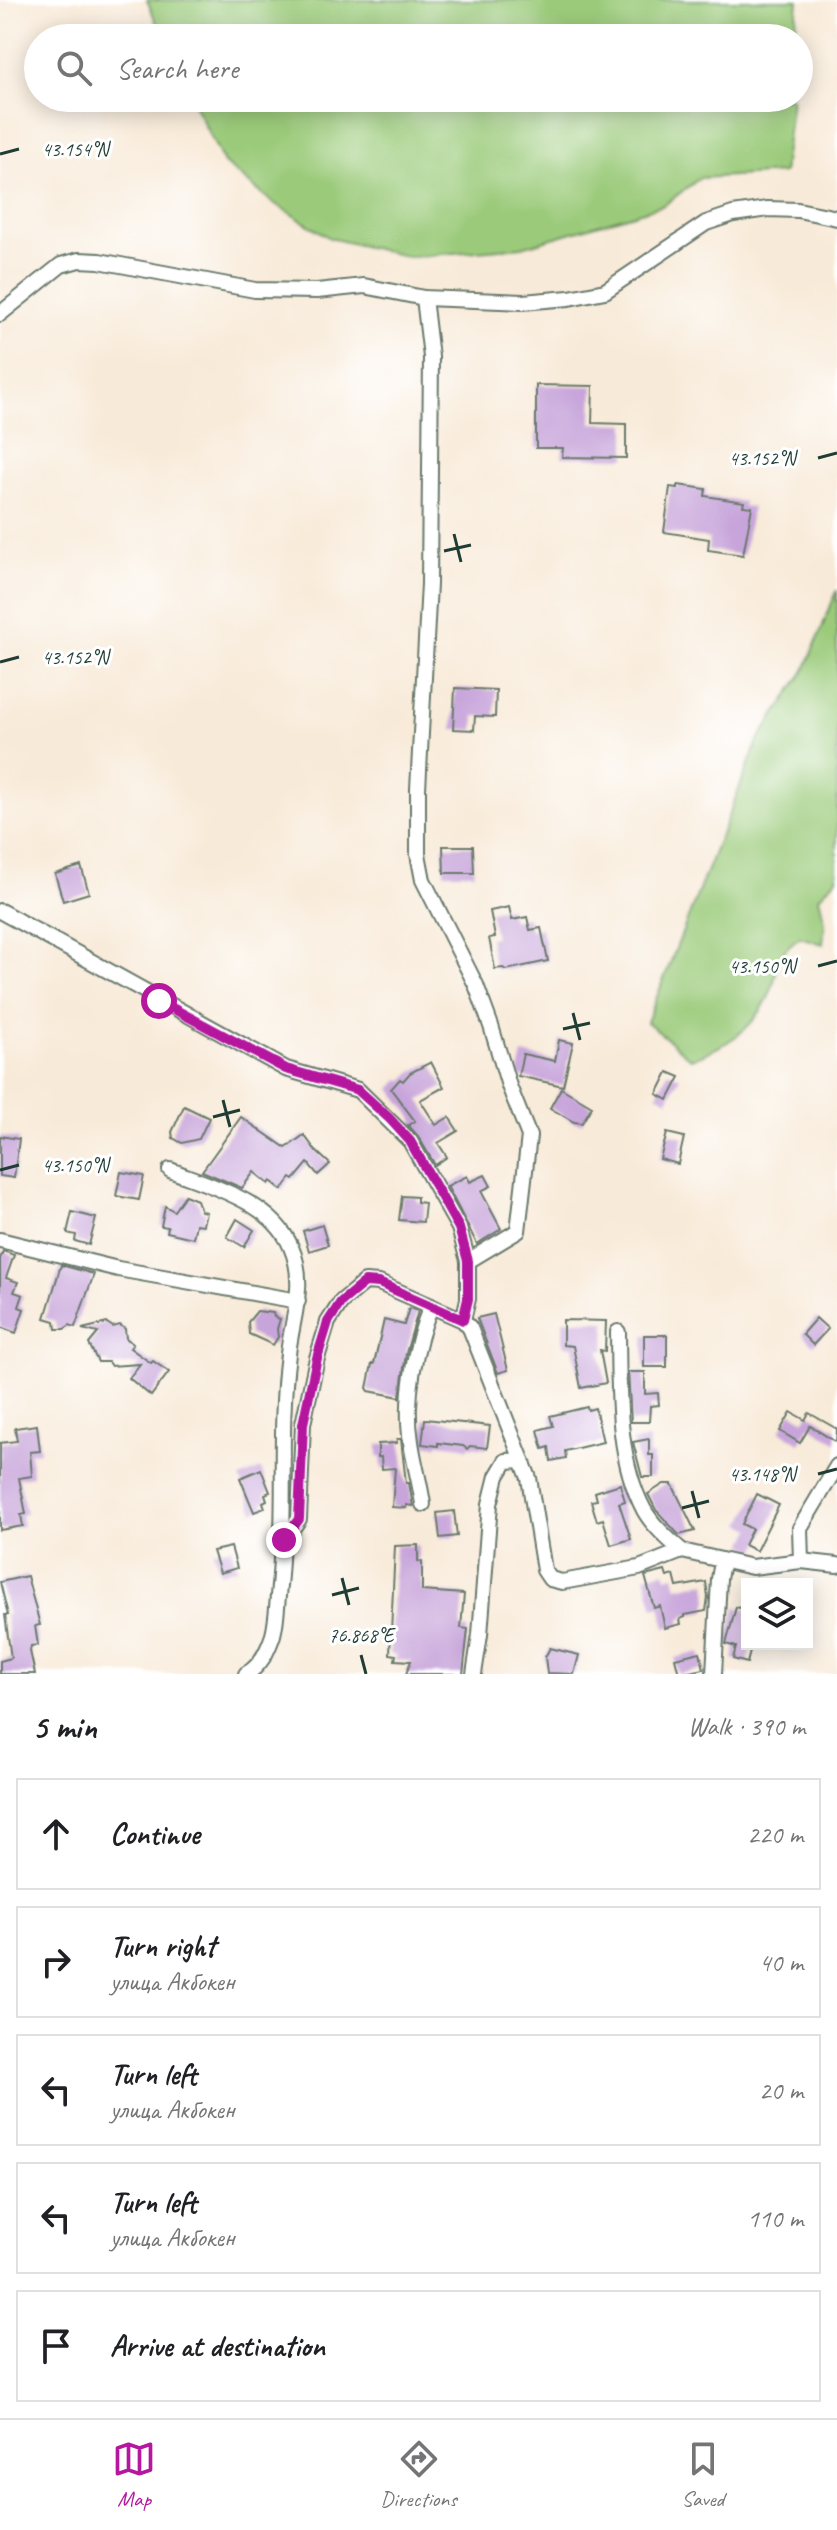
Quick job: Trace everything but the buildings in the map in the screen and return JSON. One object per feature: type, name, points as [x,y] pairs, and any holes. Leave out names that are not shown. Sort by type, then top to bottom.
[{"type":"street","points":[[0,314],[61,265],[79,260],[255,290],[317,291],[364,286],[424,298],[570,303],[605,291],[706,223],[733,214],[768,209],[798,210],[837,218]]},
{"type":"street","points":[[424,298],[431,357],[429,584],[418,789],[418,854],[423,880],[476,985],[529,1136],[518,1231],[468,1261]]},
{"type":"street","points":[[0,911],[286,1069],[358,1090],[410,1141],[459,1228],[468,1261],[468,1299],[463,1320]]},
{"type":"street","points":[[170,1170],[230,1194],[264,1214],[290,1244],[300,1273],[283,1390],[284,1540],[274,1632],[263,1659],[246,1674]]},
{"type":"street","points":[[0,1240],[118,1269],[298,1301]]},
{"type":"street","points":[[284,1540],[299,1519],[303,1424],[328,1322],[341,1302],[365,1282],[379,1283],[463,1320],[470,1328],[529,1478],[544,1570],[550,1579],[562,1582],[639,1568],[682,1551]]},
{"type":"street","points":[[423,1504],[408,1413],[411,1383],[431,1306]]},
{"type":"street","points":[[618,1332],[623,1444],[633,1484],[645,1512],[665,1537],[682,1551],[752,1567],[801,1561],[837,1565]]},
{"type":"street","points":[[474,1674],[494,1485],[506,1461],[522,1460]]},
{"type":"street","points":[[801,1561],[800,1528],[837,1466]]},
{"type":"street","points":[[714,1674],[722,1562]]},
{"type":"green space","points":[[147,0],[798,0],[796,24],[157,24]]},
{"type":"green space","points":[[198,112],[790,112],[783,173],[700,178],[664,205],[522,247],[409,257],[330,238],[272,202],[224,163]]},
{"type":"green space","points":[[837,590],[837,878],[819,897],[825,922],[823,944],[800,937],[790,945],[780,959],[767,1000],[753,1021],[725,1043],[691,1059],[647,1022],[758,741],[805,670]]},
{"type":"route","points":[[159,1001],[249,1046],[286,1069],[358,1090],[410,1141],[459,1228],[468,1261],[468,1299],[463,1320],[379,1283],[365,1282],[341,1302],[328,1322],[317,1358],[303,1424],[299,1519],[284,1540]]}]
